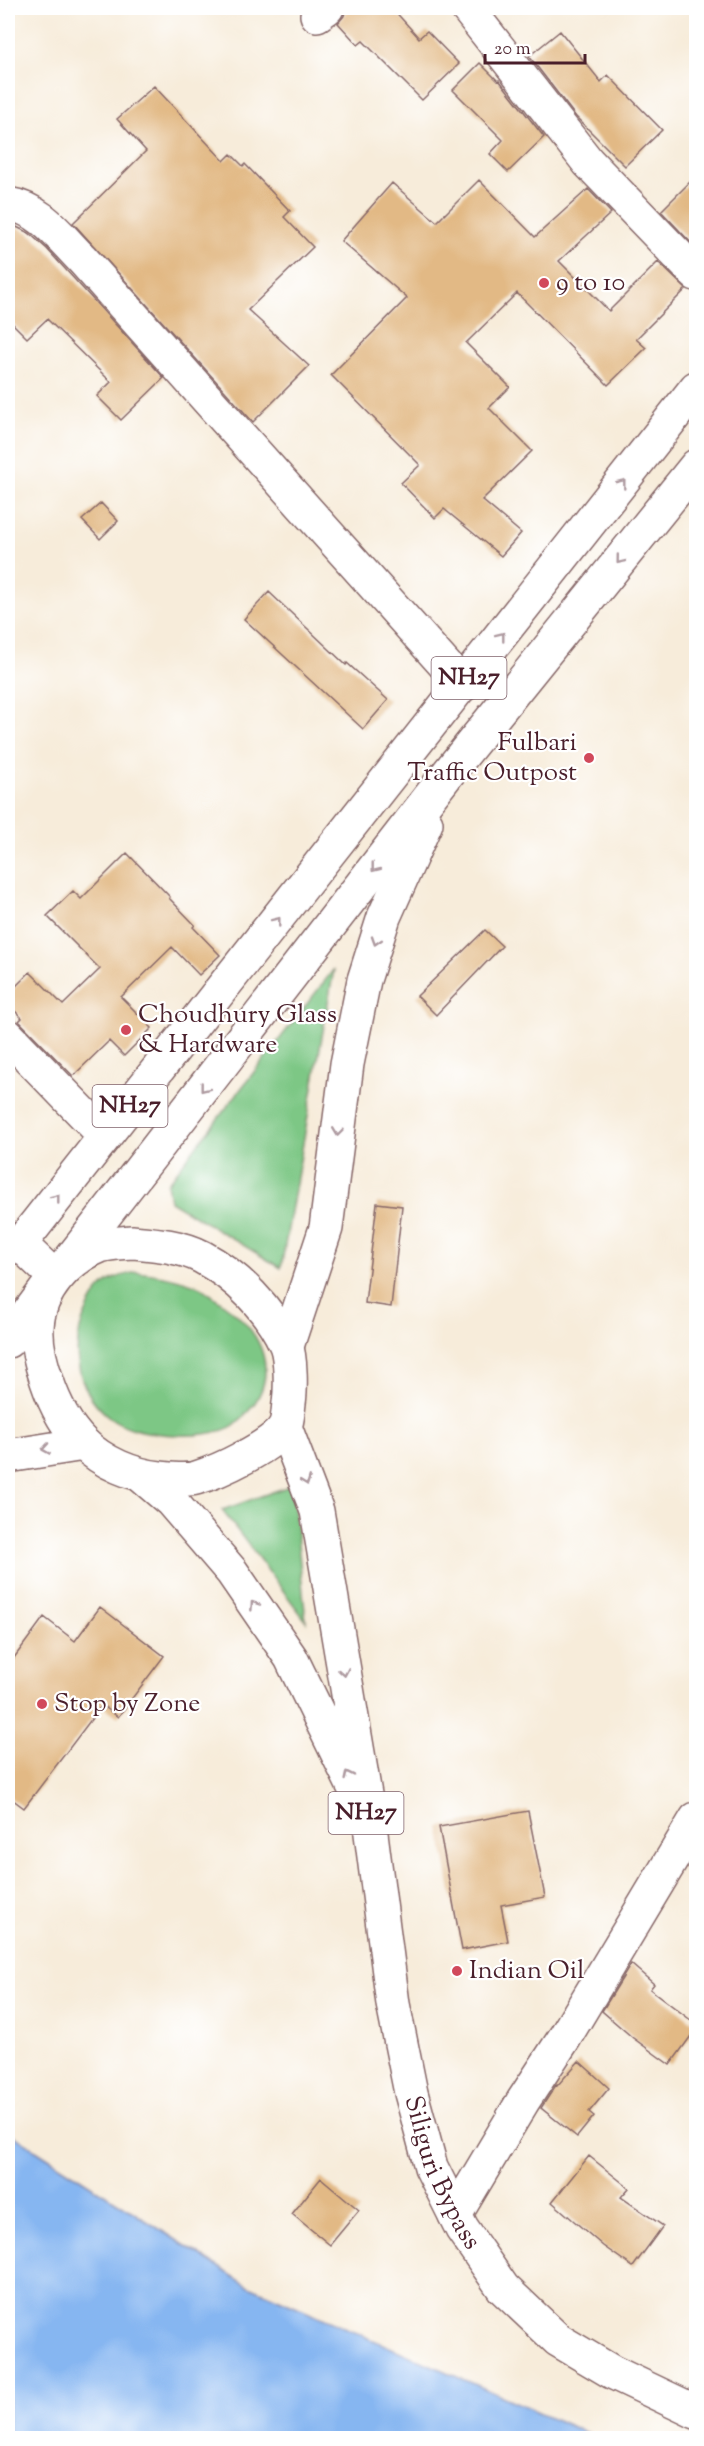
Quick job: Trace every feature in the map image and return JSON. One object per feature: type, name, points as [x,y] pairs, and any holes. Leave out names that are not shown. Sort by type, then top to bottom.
[{"type":"main road","points":[[467,8],[588,162],[696,274]]},
{"type":"main road","points":[[8,204],[24,206],[37,214],[82,259],[463,685]]},
{"type":"main road","name":"NH27","points":[[14,1253],[696,388]]},
{"type":"main road","name":"NH27","points":[[369,1818],[291,1658],[232,1572],[171,1501],[143,1477],[102,1458],[84,1444],[67,1425],[54,1403],[39,1353],[37,1326],[41,1307],[56,1278],[449,772],[696,466]]},
{"type":"main road","name":"NH27","points":[[369,1818],[317,1511],[285,1427],[291,1391],[287,1346],[326,1227],[347,1064],[364,980],[384,916],[449,772]]},
{"type":"main road","points":[[8,1036],[105,1136]]},
{"type":"main road","name":"NH27","points":[[56,1278],[79,1257],[102,1245],[132,1242],[165,1245],[201,1257],[234,1278],[264,1308],[287,1346]]},
{"type":"main road","points":[[8,1341],[56,1278],[14,1253]]},
{"type":"main road","name":"NH27","points":[[143,1477],[194,1479],[216,1471],[262,1447],[285,1427]]},
{"type":"main road","points":[[8,1456],[84,1444]]},
{"type":"main road","name":"Siliguri Bypass","points":[[369,1818],[393,2004],[411,2093],[431,2167],[462,2229],[503,2288],[558,2340],[612,2372],[696,2412]]},
{"type":"main road","points":[[455,2215],[696,1819]]},
{"type":"green space","points":[[334,969],[281,1268],[170,1201],[167,1184]]},
{"type":"green space","points":[[136,1272],[168,1277],[204,1289],[237,1315],[250,1329],[264,1360],[265,1377],[260,1393],[250,1409],[234,1425],[198,1435],[150,1433],[115,1421],[97,1405],[88,1393],[78,1366],[78,1337],[82,1322],[88,1308],[103,1286],[114,1278]]},
{"type":"green space","points":[[292,1485],[306,1621],[222,1510]]},
{"type":"water","points":[[8,2132],[245,2284],[598,2438],[8,2438]]},
{"type":"building","points":[[346,8],[392,8],[419,38],[427,31],[459,64],[422,100],[363,41],[358,45],[338,23],[344,16]]},
{"type":"building","points":[[560,31],[601,82],[608,75],[662,130],[625,166],[576,117],[529,56]]},
{"type":"building","points":[[480,63],[499,80],[544,137],[508,172],[490,154],[503,140],[453,90]]},
{"type":"building","points":[[154,86],[224,161],[231,154],[243,166],[245,164],[290,211],[284,217],[313,247],[248,310],[309,366],[253,422],[73,223],[146,151],[117,119]]},
{"type":"building","points":[[696,176],[696,248],[661,211]]},
{"type":"building","points":[[479,180],[535,237],[588,189],[611,213],[559,261],[609,311],[658,262],[686,289],[636,339],[646,348],[608,385],[517,293],[466,343],[510,387],[489,408],[532,451],[482,500],[521,533],[501,556],[444,509],[435,518],[401,483],[420,465],[331,375],[407,298],[341,241],[392,183],[437,222]]},
{"type":"building","points":[[8,223],[29,233],[47,249],[164,378],[121,420],[97,396],[111,382],[47,319],[27,338],[8,319]]},
{"type":"building","points":[[101,503],[118,521],[100,539],[82,520]]},
{"type":"building","points":[[269,592],[346,665],[347,663],[388,700],[363,729],[244,619]]},
{"type":"building","points":[[127,853],[170,897],[195,925],[193,927],[220,955],[199,975],[172,947],[121,997],[152,1028],[124,1056],[109,1041],[73,1076],[19,1021],[22,1018],[8,1004],[8,994],[30,972],[63,1005],[100,969],[47,916],[73,891],[81,899]]},
{"type":"building","points":[[485,930],[502,946],[436,1015],[417,996]]},
{"type":"building","points":[[377,1203],[402,1206],[391,1307],[365,1303]]},
{"type":"building","name":"Stop by Zone","points":[[100,1607],[164,1656],[118,1717],[102,1705],[24,1808],[8,1796],[8,1666],[44,1617],[75,1641]]},
{"type":"building","points":[[528,1811],[545,1897],[501,1905],[508,1941],[462,1950],[439,1827]]},
{"type":"building","points":[[631,1964],[654,1984],[650,1989],[696,2024],[696,2029],[670,2065],[633,2038],[602,2011]]},
{"type":"building","points":[[579,2061],[609,2088],[589,2112],[594,2116],[577,2137],[541,2108],[556,2085]]},
{"type":"building","points":[[589,2156],[629,2188],[621,2197],[663,2226],[633,2267],[603,2246],[552,2202]]},
{"type":"building","points":[[321,2178],[359,2210],[330,2245],[292,2214]]},
{"type":"place","name":"9 to 10","points":[[544,283]]},
{"type":"place","name":"Fulbari Traffic Outpost","points":[[589,758]]},
{"type":"place","name":"Choudhury Glass & Hardware","points":[[126,1030]]},
{"type":"place","name":"Stop by Zone","points":[[42,1704]]},
{"type":"place","name":"Indian Oil","points":[[457,1971]]}]
